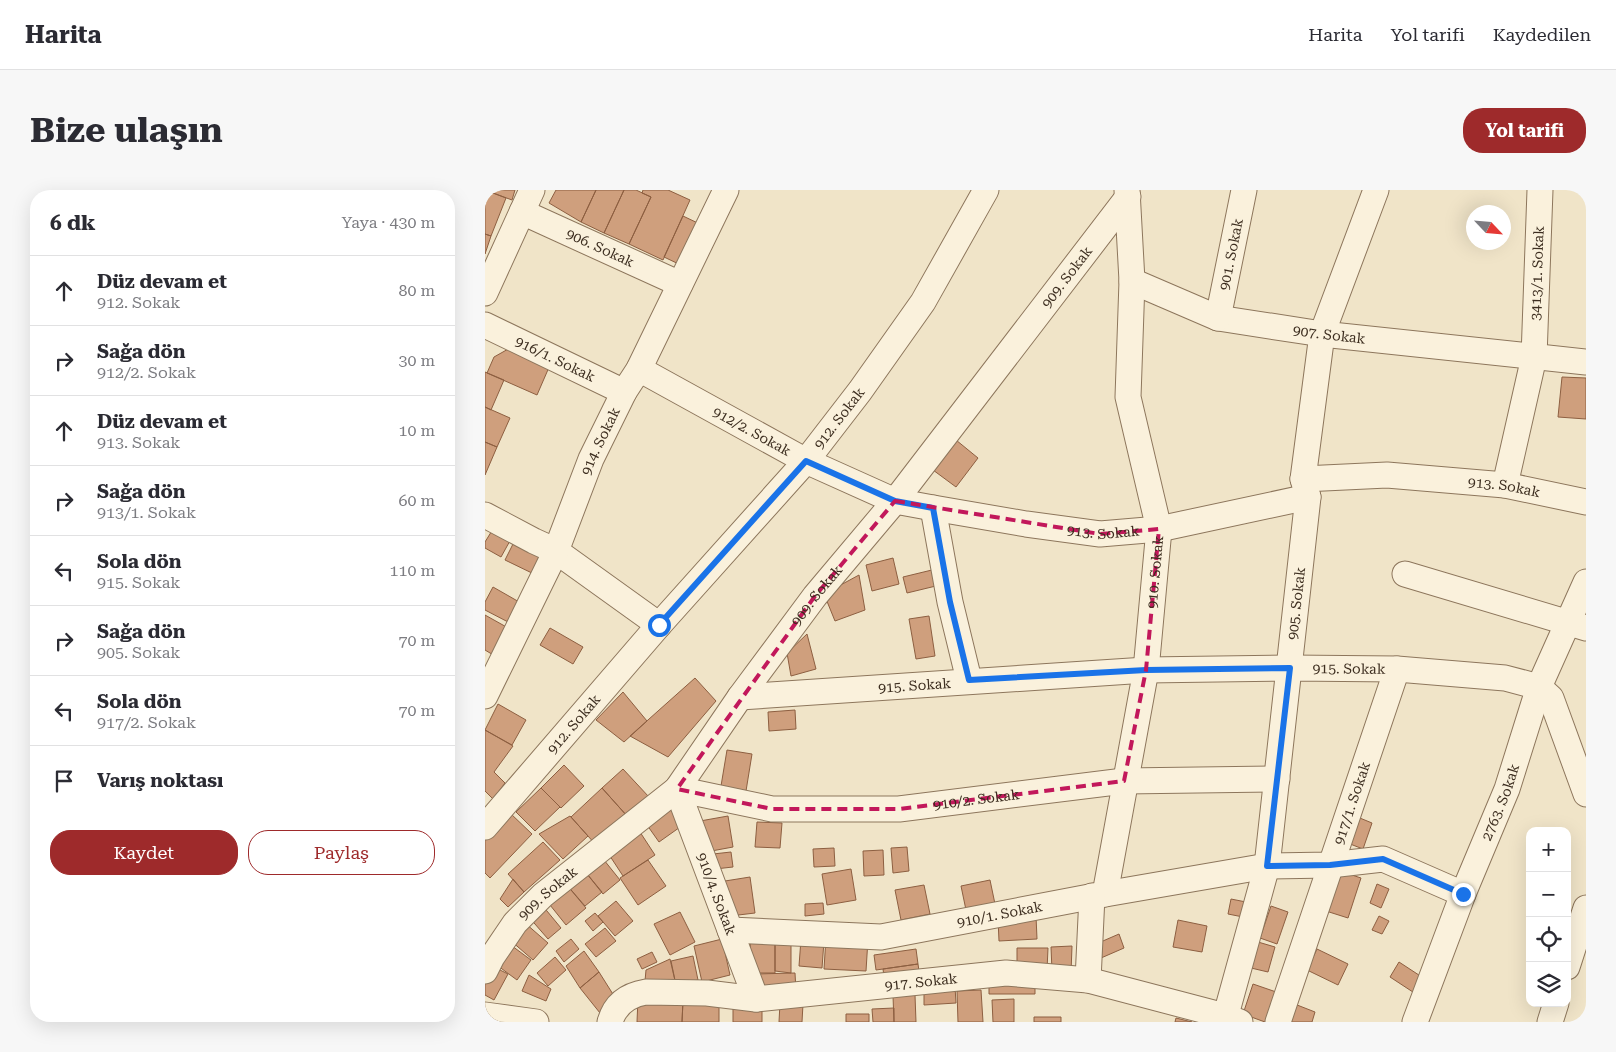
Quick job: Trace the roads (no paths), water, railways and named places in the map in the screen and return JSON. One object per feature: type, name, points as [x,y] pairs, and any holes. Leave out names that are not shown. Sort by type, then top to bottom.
[{"type":"street","name":"914. Sokak","points":[[485,696],[490,670],[556,551],[591,459],[624,392],[639,369],[726,190]]},
{"type":"street","name":"912. Sokak","points":[[485,827],[659,625],[806,461],[860,391],[923,302],[986,190]]},
{"type":"street","name":"901. Sokak","points":[[1218,318],[1244,190]]},
{"type":"street","name":"905. Sokak","points":[[1230,1020],[1267,866],[1290,668],[1305,488],[1322,334],[1377,190]]},
{"type":"street","name":"3413/1. Sokak","points":[[1505,485],[1534,357],[1540,190]]},
{"type":"street","name":"910. Sokak","points":[[1088,980],[1098,895],[1125,781],[1146,670],[1159,530],[1128,397],[1132,281],[1122,192]]},
{"type":"street","name":"909. Sokak","points":[[485,971],[515,923],[543,895],[677,789],[740,697],[815,596],[895,501],[1122,192]]},
{"type":"street","name":"906. Sokak","points":[[527,201],[680,284]]},
{"type":"street","points":[[485,293],[527,201]]},
{"type":"street","name":"907. Sokak","points":[[1132,281],[1218,318],[1322,334],[1586,362]]},
{"type":"street","name":"916/1. Sokak","points":[[485,325],[624,392]]},
{"type":"street","name":"912/2. Sokak","points":[[639,369],[806,461],[895,501]]},
{"type":"street","name":"913. Sokak","points":[[895,501],[1026,524],[1100,534],[1159,530],[1305,488],[1387,475],[1505,485],[1586,502]]},
{"type":"street","points":[[933,508],[950,602],[969,680]]},
{"type":"street","points":[[485,515],[556,551],[659,625]]},
{"type":"street","points":[[1405,574],[1577,625]]},
{"type":"street","name":"2763. Sokak","points":[[1415,1022],[1463,894],[1507,789],[1539,687],[1577,625],[1586,582]]},
{"type":"street","name":"915. Sokak","points":[[740,697],[969,680],[1146,670],[1290,668],[1397,669],[1505,678],[1539,687]]},
{"type":"street","name":"917/1. Sokak","points":[[1278,1022],[1397,669]]},
{"type":"street","points":[[1539,687],[1551,698],[1586,794]]},
{"type":"street","name":"910/2. Sokak","points":[[677,789],[772,809],[899,808],[1125,781],[1277,779]]},
{"type":"street","name":"910/4. Sokak","points":[[677,789],[756,999]]},
{"type":"street","name":"910/1. Sokak","points":[[731,930],[881,937],[1098,895],[1267,866],[1330,865],[1383,859],[1463,894]]},
{"type":"street","points":[[1569,962],[1586,908]]},
{"type":"street","name":"917. Sokak","points":[[610,1022],[613,1013],[626,998],[646,992],[707,993],[756,999],[1006,973],[1088,980],[1230,1020]]},
{"type":"street","points":[[1550,1022],[1555,1007]]},
{"type":"street","points":[[485,1015],[536,1022]]}]
